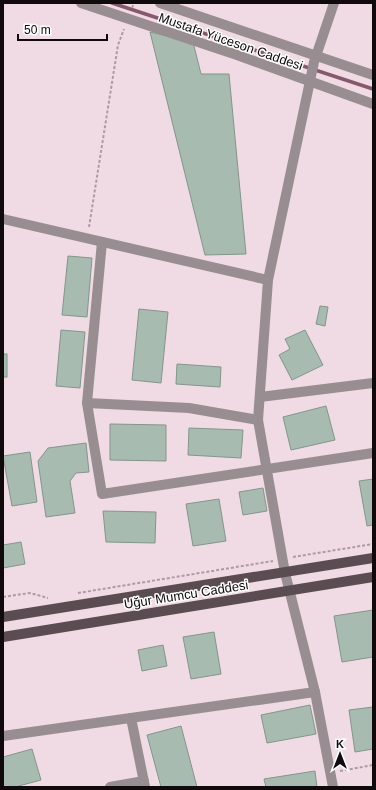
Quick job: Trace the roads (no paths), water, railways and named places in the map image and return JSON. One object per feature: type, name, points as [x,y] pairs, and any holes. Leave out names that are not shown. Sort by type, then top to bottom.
[{"type":"main road","name":"Uğur Mumcu Caddesi","points":[[3,617],[285,574],[373,558]]},
{"type":"main road","name":"Uğur Mumcu Caddesi","points":[[3,637],[373,577]]},
{"type":"street","name":"Mustafa Yüceson Caddesi","points":[[81,3],[311,78],[373,104]]},
{"type":"street","name":"Mustafa Yüceson Caddesi","points":[[160,3],[315,59],[373,75]]},
{"type":"street","points":[[333,787],[315,692],[285,574],[258,420],[268,280],[315,59],[334,3]]},
{"type":"street","points":[[3,219],[268,280]]},
{"type":"street","points":[[102,242],[87,403],[102,494],[373,453]]},
{"type":"street","points":[[260,397],[373,383]]},
{"type":"street","points":[[87,403],[189,408],[258,420]]},
{"type":"street","points":[[3,736],[315,692]]},
{"type":"street","points":[[110,787],[145,784],[131,718]]},
{"type":"waterway","points":[[112,3],[373,89]]}]
